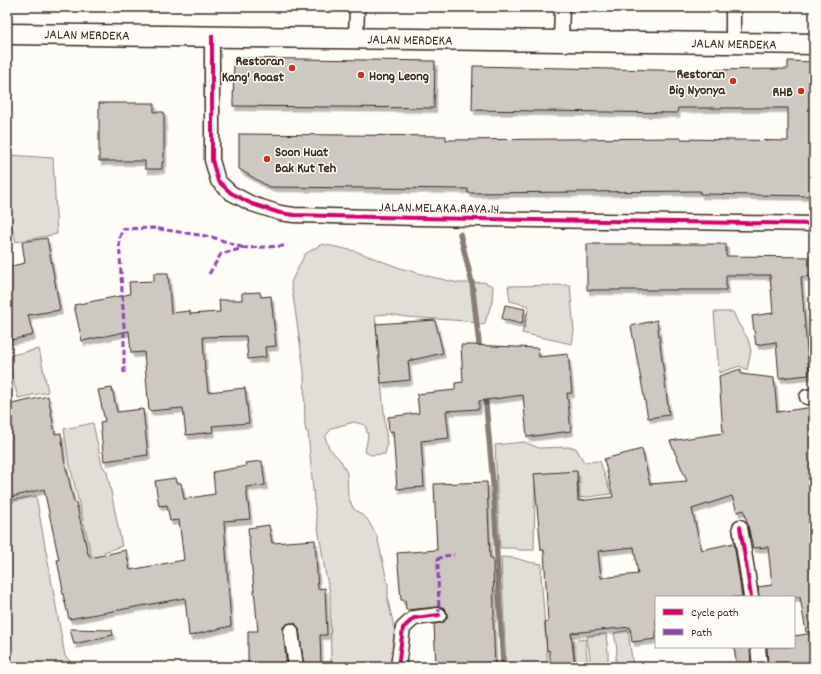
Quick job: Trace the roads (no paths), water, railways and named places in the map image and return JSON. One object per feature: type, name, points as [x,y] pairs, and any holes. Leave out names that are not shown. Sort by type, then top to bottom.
[{"type":"main road","name":"JALAN MERDEKA","points":[[7,34],[814,44]]},
{"type":"street","points":[[356,39],[357,7]]},
{"type":"street","points":[[561,41],[562,7]]},
{"type":"street","points":[[733,7],[733,43]]},
{"type":"street","name":"JALAN MELAKA RAYA 14","points":[[212,36],[212,160],[218,181],[232,193],[252,204],[273,211],[294,215],[411,219],[814,224]]},
{"type":"street","points":[[740,527],[751,596]]},
{"type":"street","points":[[398,667],[403,628],[414,618],[439,615]]},
{"type":"street","points":[[291,631],[296,667]]},
{"type":"street","points":[[758,648],[760,667]]},
{"type":"waterway","points":[[460,234],[472,283],[480,352]]},
{"type":"waterway","points":[[485,394],[493,483],[503,667]]},
{"type":"place","name":"Restoran Kang' Roast","points":[[292,68]]},
{"type":"place","name":"Hong Leong","points":[[361,75]]},
{"type":"place","name":"Restoran Big Nyonya","points":[[733,81]]},
{"type":"place","name":"RHB","points":[[801,91]]},
{"type":"place","name":"Soon Huat Bak Kut Teh","points":[[267,159]]}]
